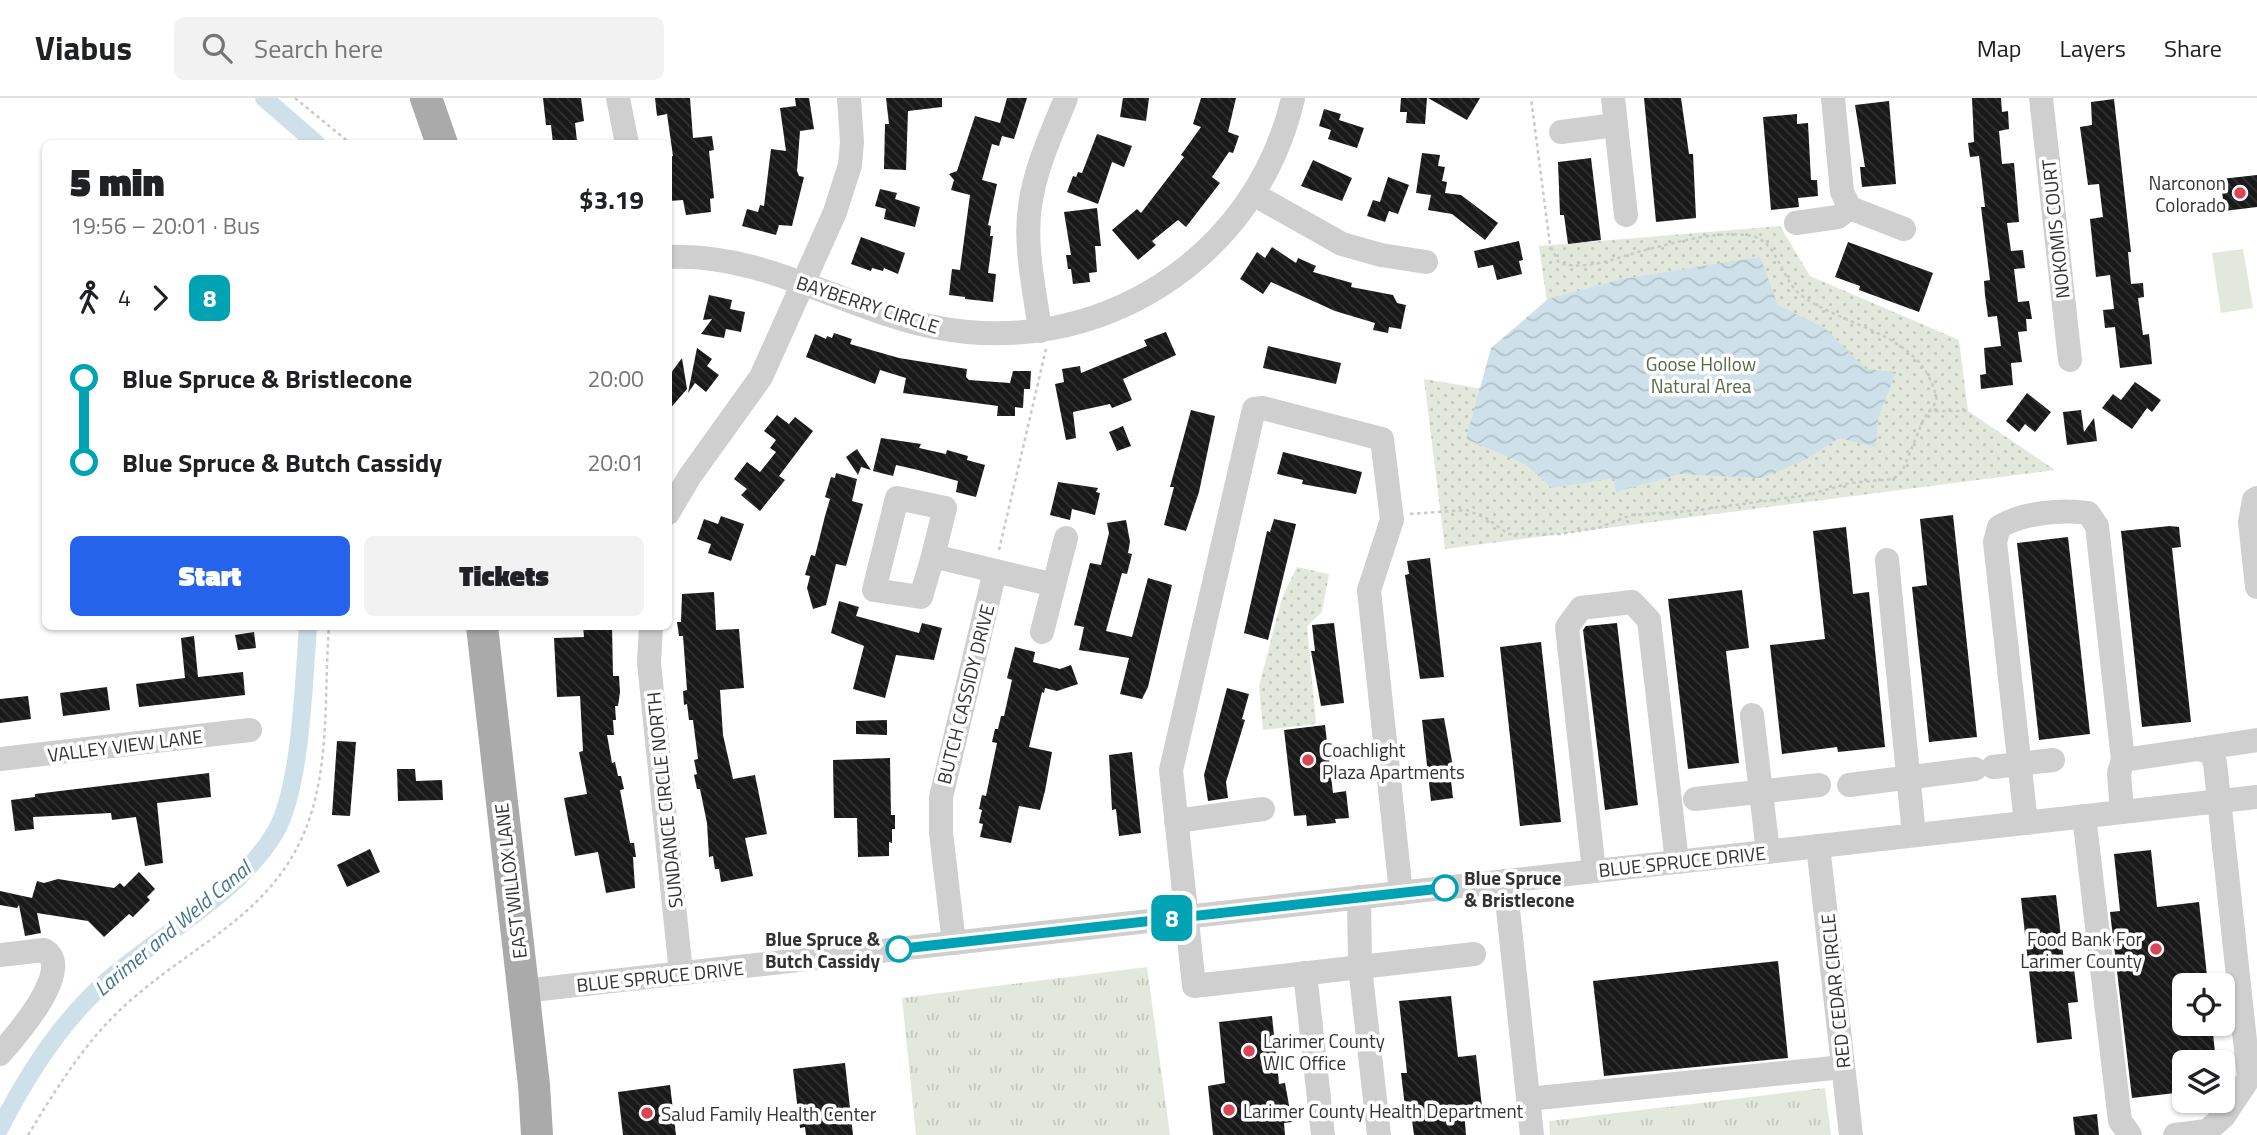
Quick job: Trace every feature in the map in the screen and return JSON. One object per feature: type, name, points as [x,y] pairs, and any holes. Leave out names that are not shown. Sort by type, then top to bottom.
[{"type":"main road","points":[[426,98],[441,140]]},
{"type":"main road","name":"EAST WILLOX LANE","points":[[482,630],[537,1135]]},
{"type":"street","points":[[618,98],[627,140]]},
{"type":"street","points":[[672,506],[690,477],[755,388],[804,283],[844,189],[852,142],[849,98]]},
{"type":"street","points":[[1045,331],[1030,257],[1029,208],[1038,167],[1066,98]]},
{"type":"street","name":"BAYBERRY CIRCLE","points":[[672,257],[717,260],[804,283],[932,327],[969,333],[1045,331],[1088,321],[1128,306],[1162,287],[1192,265],[1219,240],[1253,194],[1282,136],[1293,98]]},
{"type":"street","points":[[1613,98],[1626,215]]},
{"type":"street","points":[[1833,98],[1842,191],[1850,208],[1904,229]]},
{"type":"street","name":"NOKOMIS COURT","points":[[2041,98],[2070,360]]},
{"type":"street","points":[[1561,132],[1616,125]]},
{"type":"street","points":[[1253,194],[1342,244],[1381,255],[1426,262]]},
{"type":"street","points":[[1796,223],[1838,218],[1850,208]]},
{"type":"street","points":[[1401,893],[1369,590],[1392,520],[1382,439],[1263,408],[1254,409],[1171,770],[1195,986],[1474,954]]},
{"type":"street","points":[[2257,498],[2254,500],[2250,522],[2257,587]]},
{"type":"street","points":[[2026,823],[1995,542],[1999,527],[2012,519],[2073,511],[2088,513],[2097,526],[2123,760],[2119,772],[2122,812]]},
{"type":"street","points":[[1042,632],[1066,538]]},
{"type":"street","points":[[933,556],[1054,585]]},
{"type":"street","points":[[1887,559],[1914,835]]},
{"type":"street","name":"BUTCH CASSIDY DRIVE","points":[[954,943],[941,833],[941,797],[995,571]]},
{"type":"street","points":[[1594,871],[1567,627],[1581,608],[1632,602],[1650,620],[1677,862]]},
{"type":"street","name":"SUNDANCE CIRCLE NORTH","points":[[651,630],[649,663],[681,973]]},
{"type":"street","points":[[1752,715],[1768,852]]},
{"type":"street","name":"VALLEY VIEW LANE","points":[[0,759],[250,730]]},
{"type":"street","points":[[2123,760],[2257,740]]},
{"type":"street","points":[[2175,1135],[2207,1131],[2224,1115],[2249,1077],[2215,763],[2210,752],[2198,749]]},
{"type":"street","points":[[1849,785],[2053,760]]},
{"type":"street","points":[[1695,799],[1819,785]]},
{"type":"street","name":"BLUE SPRUCE DRIVE","points":[[523,991],[2257,797]]},
{"type":"street","points":[[1176,821],[1263,809]]},
{"type":"street","points":[[2084,816],[2120,1121],[2130,1135]]},
{"type":"street","name":"RED CEDAR CIRCLE","points":[[1818,846],[1851,1135]]},
{"type":"street","points":[[1505,881],[1532,1135]]},
{"type":"street","points":[[1359,897],[1360,967],[1379,1135]]},
{"type":"street","points":[[0,955],[44,950],[50,953],[53,961],[48,988],[0,1054]]},
{"type":"street","points":[[1305,973],[1323,1135]]},
{"type":"street","points":[[1528,1099],[1843,1067]]},
{"type":"path","points":[[295,98],[346,140]]},
{"type":"path","points":[[1403,514],[1467,510],[1488,519],[1495,527],[1508,534],[1560,534],[1598,528],[1631,515],[1691,511],[1808,495],[1850,483],[1878,482],[1893,478],[1902,471],[1928,411],[1937,401],[1934,384],[1916,356],[1891,339],[1804,298],[1791,285],[1772,247],[1763,238],[1730,234],[1643,251],[1593,265],[1572,267],[1559,263],[1550,245],[1531,98]]},
{"type":"path","points":[[995,571],[1045,331]]},
{"type":"path","points":[[1928,411],[1968,411]]},
{"type":"path","points":[[28,1135],[73,1062],[111,1019],[132,999],[258,904],[289,861],[310,818],[318,785],[329,630]]},
{"type":"green space","name":"Goose Hollow Natural Area","points":[[1780,226],[1810,276],[1959,340],[1968,411],[2055,470],[1445,549],[1424,379],[1561,402],[1539,246]]},
{"type":"green space","points":[[2243,249],[2253,308],[2221,313],[2212,253]]},
{"type":"green space","points":[[1297,567],[1329,574],[1322,612],[1307,626],[1316,724],[1263,730],[1259,686],[1282,598]]},
{"type":"green space","points":[[1147,967],[1170,1135],[916,1135],[902,998]]},
{"type":"green space","points":[[1825,1088],[1831,1135],[1550,1135],[1549,1121]]},
{"type":"water","points":[[1760,257],[1778,305],[1826,329],[1866,369],[1896,372],[1878,419],[1876,447],[1839,438],[1805,460],[1761,478],[1679,474],[1616,492],[1614,478],[1552,488],[1525,464],[1466,439],[1491,348],[1548,299],[1622,279]]},
{"type":"building","points":[[543,98],[581,98],[584,121],[575,123],[577,140],[553,140],[551,125],[546,125]]},
{"type":"building","points":[[655,98],[690,98],[693,138],[712,136],[714,150],[709,151],[714,198],[710,199],[711,212],[686,215],[683,200],[672,201],[672,140],[667,114],[657,116]]},
{"type":"building","points":[[795,98],[809,98],[814,129],[800,131],[797,171],[799,176],[804,177],[792,226],[779,225],[776,235],[742,226],[747,209],[758,212],[760,205],[764,206],[771,149],[786,151],[780,108],[796,106]]},
{"type":"building","points":[[886,98],[942,98],[942,107],[908,111],[906,170],[884,169],[885,124],[889,124]]},
{"type":"building","points":[[1007,98],[1027,98],[1014,139],[1002,136],[999,146],[992,144],[982,180],[997,184],[988,225],[991,226],[990,236],[993,236],[988,273],[996,274],[993,302],[949,295],[952,269],[960,270],[970,195],[951,190],[954,180],[949,174],[957,171],[975,116],[1000,123]]},
{"type":"building","points":[[1123,98],[1149,98],[1146,121],[1120,117]]},
{"type":"building","points":[[1201,98],[1236,98],[1228,132],[1239,136],[1233,153],[1229,152],[1212,177],[1220,183],[1186,227],[1178,220],[1152,241],[1156,245],[1138,260],[1112,230],[1137,209],[1141,213],[1184,157],[1181,155],[1201,127],[1193,124]]},
{"type":"building","points":[[1401,98],[1427,98],[1425,124],[1406,123],[1407,112],[1400,112]]},
{"type":"building","points":[[1428,98],[1480,98],[1467,120]]},
{"type":"building","points":[[1644,98],[1681,98],[1689,154],[1693,154],[1696,218],[1656,222]]},
{"type":"building","points":[[1972,98],[2001,98],[2002,112],[2008,111],[2009,129],[1999,131],[2002,164],[2014,163],[2019,222],[2007,223],[2011,251],[2023,250],[2025,268],[2014,269],[2018,302],[2029,301],[2032,319],[2026,319],[2027,331],[2018,332],[2022,362],[2011,363],[2013,385],[1981,389],[1980,375],[1986,374],[1984,348],[2001,346],[1997,316],[1988,317],[1985,295],[1984,281],[1990,280],[1981,207],[1985,207],[1979,156],[1970,157],[1968,143],[1974,142]]},
{"type":"building","points":[[2114,99],[2131,252],[2128,252],[2131,284],[2143,283],[2144,297],[2138,298],[2143,335],[2149,334],[2152,364],[2120,368],[2115,327],[2105,328],[2103,310],[2114,309],[2110,275],[2096,277],[2090,219],[2103,217],[2099,184],[2088,185],[2080,127],[2092,125],[2091,102]]},
{"type":"building","points":[[1889,101],[1896,184],[1862,187],[1860,167],[1865,167],[1855,105]]},
{"type":"building","points":[[1324,109],[1341,114],[1339,120],[1364,128],[1357,148],[1328,139],[1331,130],[1319,126]]},
{"type":"building","points":[[1797,114],[1797,124],[1808,123],[1811,180],[1817,180],[1818,196],[1798,198],[1799,207],[1771,210],[1763,117]]},
{"type":"building","points":[[1097,134],[1132,146],[1124,167],[1112,162],[1098,204],[1067,192],[1073,176],[1076,177],[1078,172],[1082,173]]},
{"type":"building","points":[[1422,153],[1440,155],[1438,166],[1445,167],[1442,181],[1447,182],[1445,193],[1461,195],[1498,223],[1485,240],[1452,214],[1428,210],[1431,195],[1416,193]]},
{"type":"building","points":[[1591,158],[1601,240],[1568,244],[1564,215],[1560,215],[1558,162]]},
{"type":"building","points":[[1313,160],[1352,178],[1342,201],[1301,186]]},
{"type":"building","name":"Narconon Colorado","points":[[2257,175],[2257,207],[2224,211],[2221,179]]},
{"type":"building","points":[[1388,177],[1409,185],[1398,214],[1389,211],[1385,222],[1367,216],[1373,200],[1380,202]]},
{"type":"building","points":[[880,189],[897,193],[895,199],[920,207],[915,227],[884,219],[886,209],[875,206]]},
{"type":"building","points":[[1097,208],[1101,246],[1095,246],[1097,272],[1089,273],[1090,282],[1073,284],[1066,255],[1071,255],[1064,212]]},
{"type":"building","points":[[861,237],[905,253],[898,274],[884,268],[883,271],[872,268],[871,271],[851,264]]},
{"type":"building","points":[[1519,241],[1523,260],[1519,261],[1522,274],[1497,280],[1493,265],[1478,268],[1474,251]]},
{"type":"building","points":[[1848,242],[1933,273],[1919,312],[1859,290],[1860,286],[1835,277]]},
{"type":"building","points":[[1272,247],[1296,263],[1298,258],[1316,266],[1313,272],[1352,283],[1351,287],[1393,295],[1397,303],[1406,305],[1401,329],[1389,327],[1388,333],[1373,330],[1375,323],[1335,311],[1271,282],[1263,294],[1240,279],[1257,252],[1265,258]]},
{"type":"building","points":[[709,295],[732,300],[730,309],[745,312],[741,332],[726,329],[724,338],[701,334],[712,319],[703,320]]},
{"type":"building","points":[[1166,332],[1176,355],[1123,379],[1132,400],[1112,408],[1110,404],[1073,412],[1076,438],[1066,440],[1055,384],[1064,382],[1062,369],[1080,366],[1081,373],[1147,346],[1144,340]]},
{"type":"building","points":[[834,333],[852,339],[850,344],[899,358],[967,369],[966,377],[969,380],[1010,383],[1013,371],[1031,371],[1030,389],[1024,389],[1023,408],[1015,407],[1015,416],[997,416],[998,406],[903,393],[906,378],[880,370],[875,384],[806,357],[815,334],[826,339],[827,336],[832,338]]},
{"type":"building","points":[[1268,346],[1341,363],[1336,384],[1263,368]]},
{"type":"building","points":[[697,348],[712,359],[707,366],[719,375],[706,392],[695,383],[688,393]]},
{"type":"building","points":[[682,358],[687,389],[672,406],[672,372]]},
{"type":"building","points":[[2135,382],[2161,400],[2152,412],[2147,408],[2132,429],[2102,408],[2113,394],[2121,400]]},
{"type":"building","points":[[2027,393],[2051,412],[2035,432],[2025,424],[2019,432],[2006,421]]},
{"type":"building","points":[[1191,410],[1215,416],[1199,492],[1186,531],[1164,525],[1174,487],[1170,487]]},
{"type":"building","points":[[2081,410],[2084,432],[2094,418],[2097,441],[2067,445],[2063,412]]},
{"type":"building","points":[[777,415],[789,424],[795,417],[813,431],[779,476],[785,480],[760,511],[741,495],[747,489],[734,479],[747,462],[760,472],[776,452],[770,448],[776,440],[764,431]]},
{"type":"building","points":[[1123,426],[1131,446],[1117,451],[1109,432]]},
{"type":"building","points":[[881,438],[921,444],[919,448],[946,454],[947,450],[968,456],[967,460],[985,465],[976,497],[956,492],[958,481],[918,470],[896,465],[893,476],[873,471]]},
{"type":"building","points":[[857,449],[871,470],[861,467],[858,475],[846,457]]},
{"type":"building","points":[[1283,452],[1362,472],[1356,494],[1302,484],[1303,480],[1277,474]]},
{"type":"building","points":[[836,473],[857,479],[852,501],[863,504],[846,566],[836,564],[826,605],[813,609],[807,588],[810,576],[805,575],[811,555],[815,556],[830,499],[825,497],[831,477],[835,478]]},
{"type":"building","points":[[1058,482],[1098,488],[1096,492],[1100,493],[1095,515],[1072,509],[1070,520],[1050,515]]},
{"type":"building","points":[[1953,515],[1977,737],[1929,742],[1912,587],[1927,585],[1920,519]]},
{"type":"building","points":[[721,516],[744,524],[731,561],[708,553],[711,544],[697,539],[704,519],[718,524]]},
{"type":"building","points":[[1274,519],[1296,524],[1268,640],[1244,633],[1267,531],[1270,532]]},
{"type":"building","points":[[1126,520],[1130,542],[1128,553],[1132,554],[1127,574],[1122,573],[1106,631],[1132,637],[1148,578],[1172,585],[1148,687],[1142,699],[1120,694],[1129,658],[1079,650],[1084,627],[1074,625],[1090,563],[1101,565],[1109,533],[1107,523]]},
{"type":"building","points":[[1846,527],[1853,594],[1869,592],[1885,747],[1838,752],[1837,747],[1782,754],[1770,645],[1825,639],[1813,531]]},
{"type":"building","points":[[2179,527],[2181,547],[2172,548],[2191,722],[2142,727],[2121,531]]},
{"type":"building","points":[[2068,537],[2090,734],[2039,740],[2017,543]]},
{"type":"building","points":[[1430,558],[1444,677],[1420,679],[1405,575],[1409,574],[1407,561]]},
{"type":"building","points":[[1742,590],[1749,648],[1726,651],[1739,763],[1688,769],[1668,599]]},
{"type":"building","points":[[714,592],[716,630],[739,629],[744,688],[720,690],[723,735],[733,779],[755,775],[767,834],[745,838],[753,876],[721,882],[713,856],[709,857],[707,823],[700,789],[697,789],[694,775],[697,774],[694,760],[698,759],[693,720],[689,720],[687,704],[684,705],[683,691],[687,690],[683,636],[679,636],[677,622],[681,622],[682,594]]},
{"type":"building","points":[[839,601],[859,607],[856,616],[919,633],[922,623],[942,628],[934,660],[896,655],[885,698],[853,689],[864,646],[831,633]]},
{"type":"building","points":[[1334,623],[1344,703],[1321,706],[1311,651],[1315,651],[1312,625]]},
{"type":"building","points":[[1617,623],[1638,805],[1605,810],[1583,630],[1586,626]]},
{"type":"building","points":[[583,630],[612,630],[613,676],[619,676],[620,692],[618,706],[615,706],[616,720],[613,720],[614,735],[607,735],[612,763],[615,762],[618,776],[621,776],[624,789],[620,790],[630,843],[634,843],[636,857],[633,857],[635,888],[606,893],[598,852],[575,856],[564,798],[587,794],[579,752],[583,751],[580,696],[557,697],[554,638],[584,637]]},
{"type":"building","points":[[254,632],[256,648],[238,650],[235,635]]},
{"type":"building","points":[[194,636],[198,677],[243,672],[245,695],[139,707],[136,684],[185,678],[181,638]]},
{"type":"building","points":[[1541,642],[1561,822],[1520,826],[1500,647]]},
{"type":"building","points":[[1015,647],[1035,652],[1033,662],[1060,669],[1071,665],[1078,684],[1057,691],[1045,688],[1044,693],[1042,692],[1029,747],[1052,752],[1045,791],[1040,810],[1019,806],[1011,843],[980,837],[983,824],[979,823],[982,810],[979,809],[982,795],[986,796],[997,743],[992,742],[995,729],[998,729],[1001,716],[1004,716],[1012,680],[1007,678]]},
{"type":"building","points":[[107,687],[110,710],[63,716],[60,693]]},
{"type":"building","points":[[1227,688],[1249,694],[1242,719],[1245,720],[1226,782],[1228,798],[1208,801],[1204,775]]},
{"type":"building","points":[[28,696],[31,719],[0,723],[0,699]]},
{"type":"building","points":[[1444,718],[1454,772],[1450,772],[1453,798],[1431,801],[1422,720]]},
{"type":"building","points":[[887,720],[887,735],[856,734],[856,721]]},
{"type":"building","name":"Coachlight Plaza Apartments","points":[[1325,725],[1333,793],[1346,791],[1349,818],[1335,819],[1336,823],[1307,826],[1306,815],[1294,816],[1284,730]]},
{"type":"building","points":[[337,741],[356,742],[350,816],[332,815]]},
{"type":"building","points":[[1132,752],[1141,833],[1119,836],[1116,809],[1112,810],[1109,755]]},
{"type":"building","points":[[890,758],[891,815],[895,815],[895,829],[892,829],[892,843],[889,842],[889,856],[858,857],[857,818],[834,818],[833,760]]},
{"type":"building","points":[[397,769],[415,769],[416,781],[442,780],[443,800],[398,801]]},
{"type":"building","points":[[209,773],[211,797],[157,803],[163,863],[145,866],[136,817],[112,820],[111,813],[33,817],[34,829],[15,831],[11,800],[35,797],[35,794]]},
{"type":"building","points":[[370,849],[380,872],[347,887],[337,865]]},
{"type":"building","name":"Food Bank For Larimer County","points":[[2151,850],[2157,907],[2199,902],[2207,973],[2172,973],[2172,1036],[2213,1036],[2215,1050],[2172,1050],[2172,1093],[2132,1098],[2110,912],[2120,911],[2114,854]]},
{"type":"building","points":[[139,872],[155,889],[147,897],[150,900],[133,917],[129,914],[104,937],[88,921],[37,913],[41,933],[25,936],[19,905],[17,908],[0,905],[0,891],[32,898],[37,881],[44,883],[58,879],[114,888],[120,883],[124,887]]},
{"type":"building","points":[[2056,895],[2064,961],[2073,960],[2078,1002],[2068,1003],[2072,1039],[2037,1043],[2021,898]]},
{"type":"building","points":[[1778,961],[1788,1058],[1604,1076],[1593,981]]},
{"type":"building","points":[[1451,996],[1458,1057],[1476,1055],[1482,1107],[1464,1110],[1466,1135],[1414,1135],[1410,1106],[1405,1107],[1401,1073],[1407,1073],[1399,1001]]},
{"type":"building","points":[[1272,1016],[1279,1084],[1285,1083],[1292,1122],[1284,1123],[1285,1135],[1213,1135],[1208,1086],[1225,1083],[1219,1022]]},
{"type":"building","points":[[845,1063],[853,1135],[806,1135],[805,1127],[800,1128],[793,1069]]},
{"type":"building","name":"Salud Family Health Center","points":[[670,1085],[676,1135],[623,1135],[618,1092]]},
{"type":"building","points":[[2097,1114],[2099,1135],[2075,1135],[2073,1117]]},
{"type":"waterway","name":"Larimer and Weld Canal","points":[[264,98],[312,140]]},
{"type":"waterway","name":"Larimer and Weld Canal","points":[[0,1128],[40,1059],[76,1011],[112,976],[189,919],[238,878],[259,856],[276,831],[291,788],[296,761],[308,630]]},
{"type":"bus line","name":"8","points":[[899,949],[1445,888]]},
{"type":"place","name":"Narconon Colorado","points":[[2240,193]]},
{"type":"place","name":"Coachlight Plaza Apartments","points":[[1308,760]]},
{"type":"place","name":"Blue Spruce & Bristlecone","points":[[1445,888]]},
{"type":"place","name":"Blue Spruce & Butch Cassidy","points":[[899,949]]},
{"type":"place","name":"Food Bank For Larimer County","points":[[2156,949]]},
{"type":"place","name":"Larimer County WIC Office","points":[[1249,1051]]},
{"type":"place","name":"Larimer County Health Department","points":[[1229,1110]]},
{"type":"place","name":"Salud Family Health Center","points":[[647,1113]]}]
